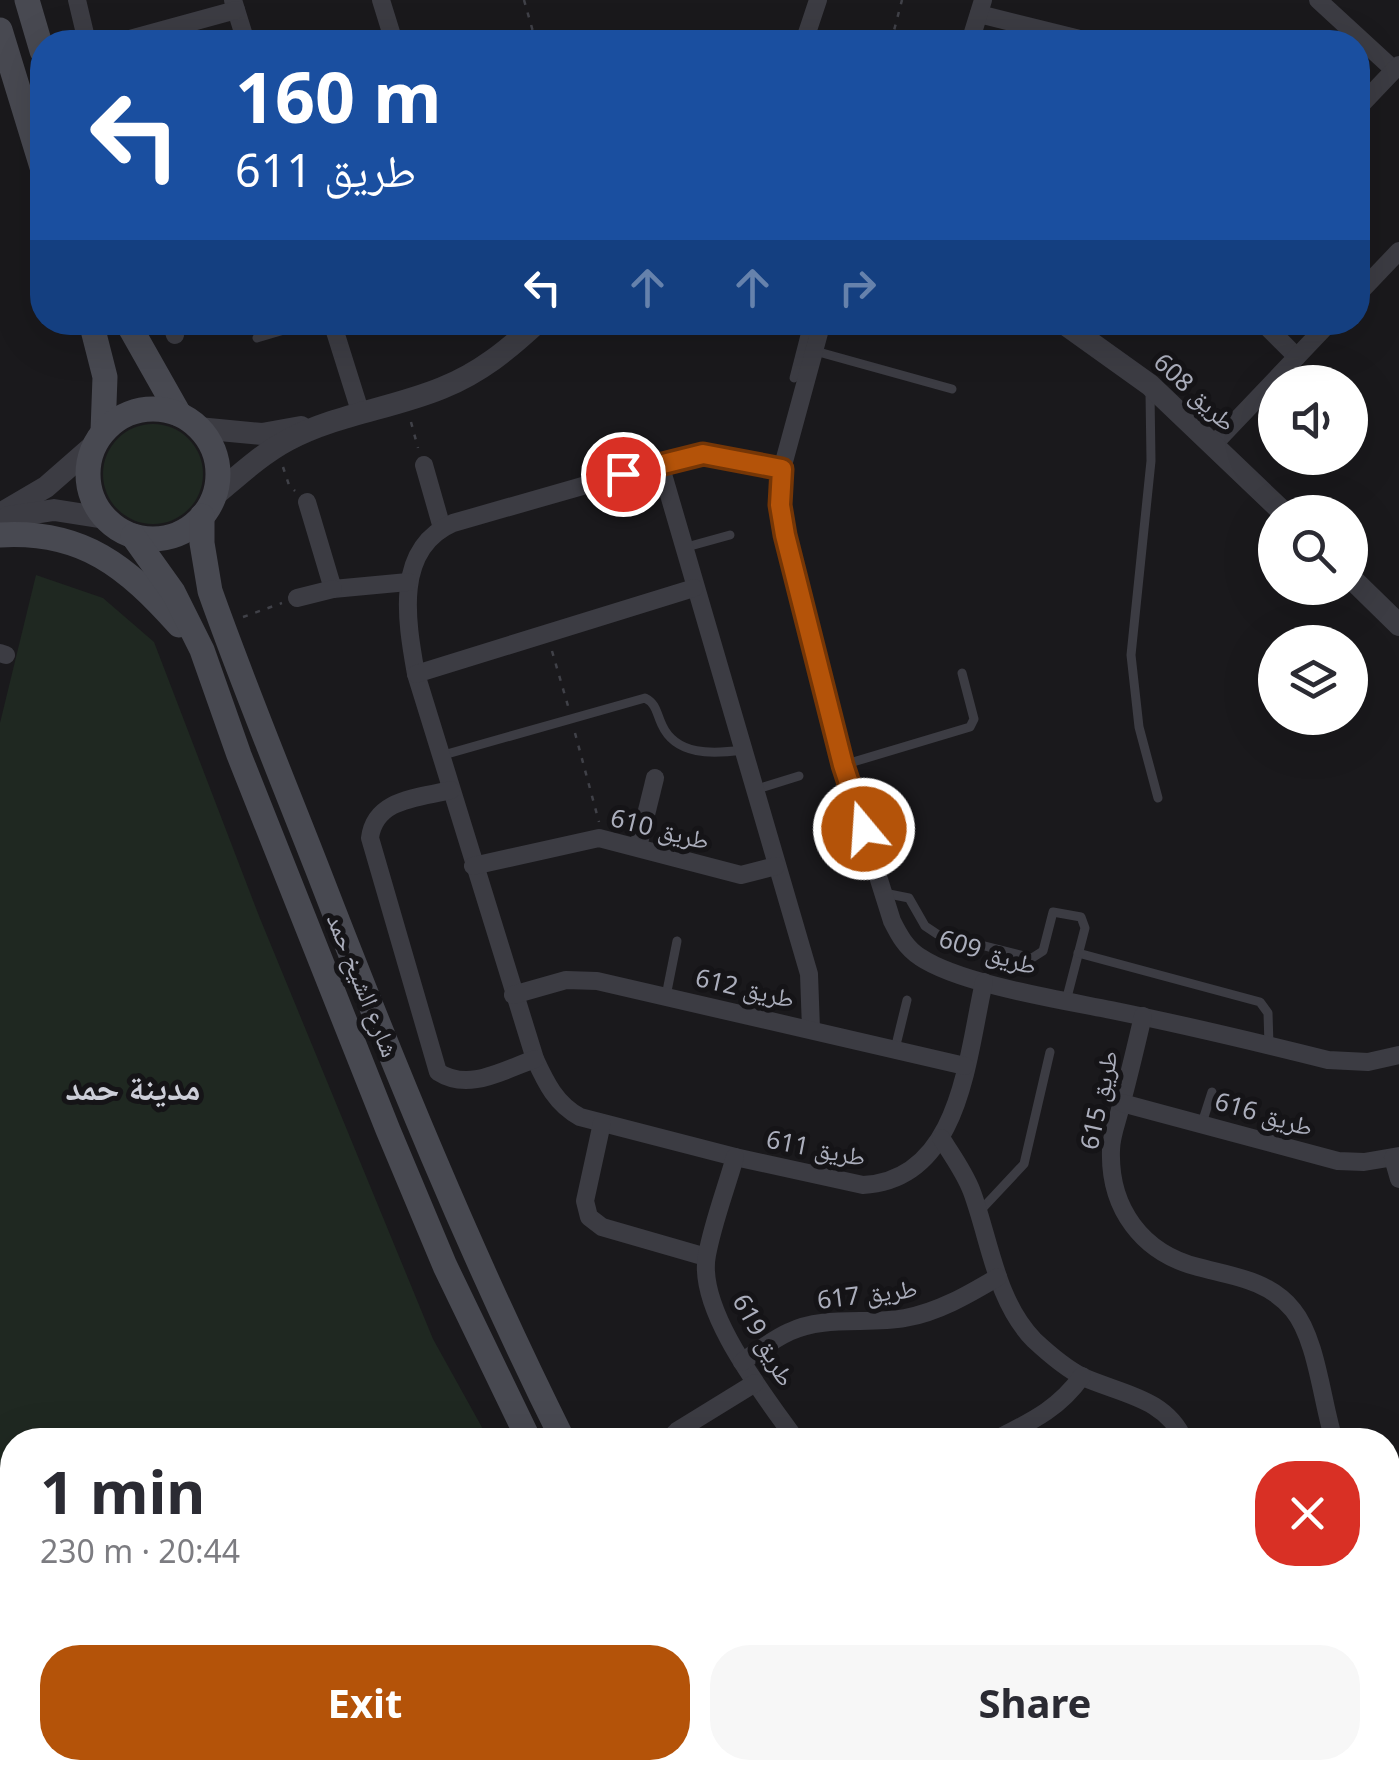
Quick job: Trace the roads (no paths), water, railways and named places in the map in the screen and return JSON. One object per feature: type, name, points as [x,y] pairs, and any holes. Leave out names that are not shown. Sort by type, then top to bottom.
[{"type":"main road","points":[[27,0],[36,30]]},
{"type":"main road","points":[[0,30],[30,128]]},
{"type":"main road","points":[[94,335],[105,377],[99,438],[88,479],[94,502],[105,518],[133,536],[170,536],[208,507],[218,475],[215,454],[188,421],[135,335]]},
{"type":"main road","points":[[99,438],[133,412],[156,409],[188,421]]},
{"type":"main road","name":"شارع الشيخ حمد","points":[[208,507],[202,543],[210,591],[222,625],[388,1050],[507,1328],[558,1428]]},
{"type":"main road","points":[[0,535],[52,538],[102,556],[145,587],[202,650]]},
{"type":"main road","name":"شارع الشيخ حمد","points":[[133,536],[173,592],[202,650],[388,1130],[445,1266],[523,1428]]},
{"type":"street","points":[[77,0],[85,30]]},
{"type":"street","points":[[381,0],[390,30]]},
{"type":"street","points":[[808,30],[818,0]]},
{"type":"street","points":[[1318,0],[1352,30]]},
{"type":"street","points":[[156,30],[235,5],[242,30]]},
{"type":"street","points":[[981,7],[1054,30]]},
{"type":"street","points":[[1370,45],[1396,68],[1370,95]]},
{"type":"street","points":[[1370,281],[1399,251]]},
{"type":"street","points":[[335,335],[351,414]]},
{"type":"street","points":[[188,421],[262,434],[404,402],[482,369],[523,335]]},
{"type":"street","name":"طريق 609","points":[[817,335],[782,469],[780,505],[843,765],[892,921],[902,941],[918,956],[984,982],[1347,1061],[1368,1062],[1399,1055]]},
{"type":"street","name":"طريق 608","points":[[1080,335],[1150,385],[1265,495]]},
{"type":"street","points":[[1275,335],[1296,357]]},
{"type":"street","points":[[1213,445],[1317,335]]},
{"type":"street","points":[[208,507],[276,448],[351,414]]},
{"type":"street","points":[[0,516],[46,487],[99,438]]},
{"type":"street","points":[[297,598],[333,589],[408,582],[428,542],[442,528],[660,464],[703,454],[782,469]]},
{"type":"street","points":[[424,464],[442,528]]},
{"type":"street","points":[[660,464],[809,974],[811,1028]]},
{"type":"street","points":[[306,502],[333,589]]},
{"type":"street","points":[[0,516],[54,510],[105,518]]},
{"type":"street","name":"طريق 611","points":[[408,582],[407,616],[416,674],[440,756],[535,1059],[566,1109],[602,1123],[735,1158],[863,1186],[883,1184],[904,1177],[942,1138],[952,1117],[984,982]]},
{"type":"street","points":[[416,674],[694,588]]},
{"type":"street","points":[[1368,595],[1399,625]]},
{"type":"street","points":[[638,847],[655,778]]},
{"type":"street","points":[[451,790],[389,805],[378,815],[370,838],[438,1072],[454,1080],[472,1082],[535,1059]]},
{"type":"street","name":"طريق 610","points":[[473,866],[599,838],[741,875],[776,866]]},
{"type":"street","name":"طريق 612","points":[[513,995],[582,979],[965,1066]]},
{"type":"street","name":"طريق 615","points":[[1143,1016],[1111,1145],[1111,1172],[1122,1205],[1136,1232],[1158,1253],[1268,1287],[1296,1312],[1331,1428]]},
{"type":"street","name":"طريق 616","points":[[1122,1103],[1338,1161],[1396,1157],[1399,1179]]},
{"type":"street","points":[[602,1123],[586,1202],[589,1217],[602,1227],[706,1257]]},
{"type":"street","points":[[942,1138],[970,1187],[998,1277],[1031,1337],[1057,1361],[1082,1376],[1161,1409],[1177,1428]]},
{"type":"street","name":"طريق 619","points":[[735,1158],[706,1257],[707,1280],[718,1320],[787,1428]]},
{"type":"street","name":"طريق 617","points":[[742,1362],[790,1331],[817,1324],[909,1318],[941,1308],[998,1277]]},
{"type":"street","points":[[1018,1428],[1051,1411],[1082,1376]]},
{"type":"street","points":[[682,1428],[755,1383]]},
{"type":"lane","points":[[258,338],[268,335]]},
{"type":"lane","points":[[794,378],[804,335]]},
{"type":"lane","points":[[814,351],[952,389]]},
{"type":"lane","points":[[1150,385],[1151,462],[1131,655],[1139,727],[1158,798]]},
{"type":"lane","points":[[684,548],[730,536]]},
{"type":"lane","points":[[843,765],[970,727],[974,719],[962,674]]},
{"type":"lane","points":[[440,756],[645,698],[654,704],[670,738],[682,746],[713,754],[742,750]]},
{"type":"lane","points":[[754,790],[798,776]]},
{"type":"lane","points":[[884,893],[909,898],[925,926],[937,934],[1032,958],[1043,951],[1053,912],[1078,916],[1085,924],[1066,1000]]},
{"type":"lane","points":[[666,996],[677,941]]},
{"type":"lane","points":[[1078,953],[1260,1002],[1268,1013],[1269,1045]]},
{"type":"lane","points":[[895,1049],[907,1000]]},
{"type":"lane","points":[[979,1212],[1024,1164],[1050,1052]]},
{"type":"lane","points":[[1202,1123],[1212,1092]]},
{"type":"district","name":"مدينة حمد","points":[[133,1088]]}]
